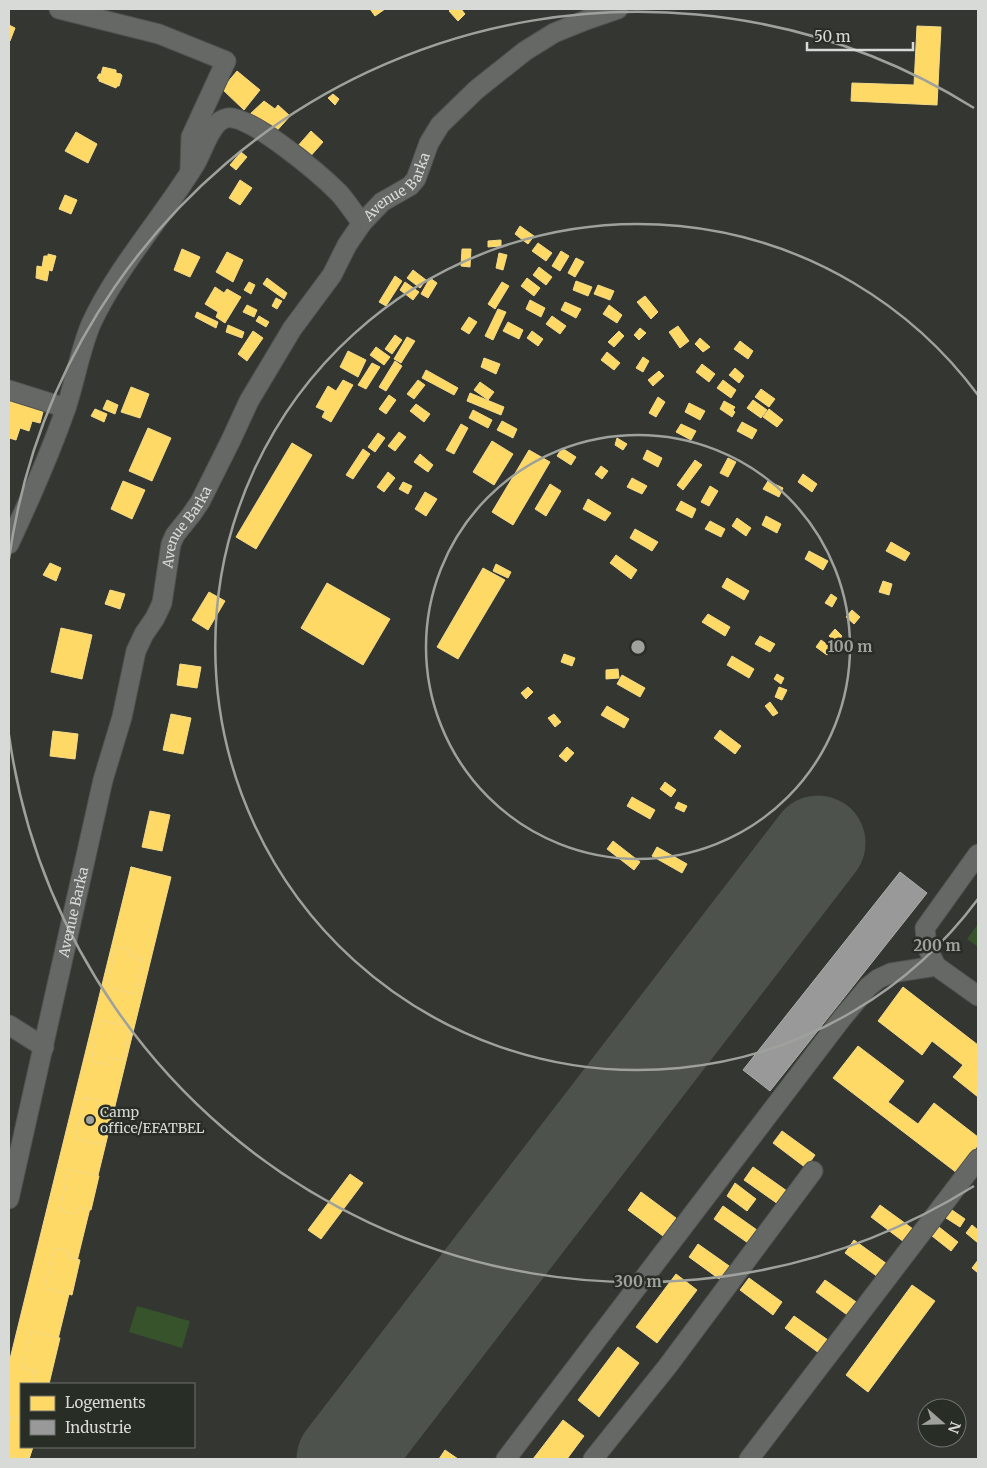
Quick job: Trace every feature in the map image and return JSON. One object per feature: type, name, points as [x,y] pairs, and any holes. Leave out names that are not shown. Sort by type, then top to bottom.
[{"type":"street","points":[[59,9],[159,34],[226,61],[191,137],[190,173]]},
{"type":"street","name":"Avenue Barka","points":[[9,1199],[103,780],[122,717],[136,651],[162,603],[171,544],[175,535],[200,502],[249,401],[292,330],[332,276],[347,245],[362,223],[382,202],[410,186],[416,179],[429,144],[440,125],[476,90],[526,51],[554,33],[618,9]]},
{"type":"street","points":[[9,544],[38,482],[66,408],[90,326],[104,298],[190,173],[220,120],[235,118],[244,121],[288,149],[340,194],[362,223]]},
{"type":"street","points":[[9,390],[66,408]]},
{"type":"street","points":[[978,854],[925,928],[926,947],[936,966],[978,996]]},
{"type":"street","points":[[506,1459],[843,1017],[868,987],[878,979],[891,973],[936,966]]},
{"type":"street","points":[[9,1025],[44,1047]]},
{"type":"street","points":[[749,1459],[978,1159]]},
{"type":"street","points":[[593,1459],[667,1367],[813,1170]]},
{"type":"green space","points":[[978,924],[978,947],[967,939]]},
{"type":"green space","points":[[137,1306],[190,1321],[182,1348],[129,1332]]},
{"type":"building: Logements","points":[[370,9],[385,9],[375,16]]},
{"type":"building: Logements","points":[[451,9],[461,9],[465,14],[458,21],[449,11]]},
{"type":"building: Logements","points":[[9,25],[15,28],[10,41],[9,40]]},
{"type":"building: Logements","points":[[917,26],[941,27],[937,105],[851,101],[852,83],[914,85]]},
{"type":"building: Logements","points":[[103,67],[116,70],[116,73],[121,74],[119,86],[116,88],[99,81],[97,78],[101,74]]},
{"type":"building: Logements","points":[[237,71],[260,90],[244,110],[222,89]]},
{"type":"building: Logements","points":[[333,94],[339,99],[335,105],[328,98]]},
{"type":"building: Logements","points":[[264,101],[275,109],[278,105],[290,116],[273,135],[249,115]]},
{"type":"building: Logements","points":[[311,131],[323,142],[308,159],[296,148]]},
{"type":"building: Logements","points":[[76,132],[97,144],[88,163],[65,151]]},
{"type":"building: Logements","points":[[241,152],[247,157],[236,170],[230,165]]},
{"type":"building: Logements","points":[[240,180],[252,188],[240,205],[229,198]]},
{"type":"building: Logements","points":[[65,195],[77,200],[71,214],[59,209]]},
{"type":"building: Logements","points":[[520,226],[534,236],[528,244],[515,234]]},
{"type":"building: Logements","points":[[501,240],[501,246],[488,247],[488,241]]},
{"type":"building: Logements","points":[[538,243],[552,253],[546,261],[532,251]]},
{"type":"building: Logements","points":[[182,249],[200,257],[190,277],[174,270]]},
{"type":"building: Logements","points":[[462,249],[471,249],[470,267],[461,266]]},
{"type":"building: Logements","points":[[561,251],[569,256],[560,271],[552,266]]},
{"type":"building: Logements","points":[[227,252],[243,260],[233,282],[216,272]]},
{"type":"building: Logements","points":[[499,253],[507,255],[503,270],[496,268]]},
{"type":"building: Logements","points":[[48,254],[56,256],[52,271],[49,270],[47,281],[36,278],[37,266],[42,267],[44,256],[48,256]]},
{"type":"building: Logements","points":[[576,258],[584,262],[575,277],[568,273]]},
{"type":"building: Logements","points":[[539,267],[552,277],[546,285],[533,275]]},
{"type":"building: Logements","points":[[413,270],[426,280],[420,288],[407,278]]},
{"type":"building: Logements","points":[[395,276],[402,281],[386,306],[379,302]]},
{"type":"building: Logements","points":[[267,278],[287,293],[284,299],[263,284]]},
{"type":"building: Logements","points":[[430,278],[437,283],[428,298],[421,294]]},
{"type":"building: Logements","points":[[527,278],[540,288],[534,296],[521,286]]},
{"type":"building: Logements","points":[[576,281],[592,287],[588,296],[573,290]]},
{"type":"building: Logements","points":[[249,282],[255,285],[251,294],[244,290]]},
{"type":"building: Logements","points":[[405,282],[419,292],[413,300],[400,290]]},
{"type":"building: Logements","points":[[502,282],[509,286],[495,309],[488,304]]},
{"type":"building: Logements","points":[[598,285],[614,291],[610,300],[594,294]]},
{"type":"building: Logements","points":[[215,287],[224,293],[227,289],[241,297],[225,323],[216,317],[218,312],[205,304]]},
{"type":"building: Logements","points":[[645,296],[658,312],[651,319],[637,302]]},
{"type":"building: Logements","points":[[276,298],[282,301],[277,309],[272,306]]},
{"type":"building: Logements","points":[[530,300],[545,308],[541,317],[526,309]]},
{"type":"building: Logements","points":[[565,302],[581,309],[576,318],[561,310]]},
{"type":"building: Logements","points":[[247,305],[257,310],[254,317],[243,312]]},
{"type":"building: Logements","points":[[609,305],[622,315],[617,323],[603,314]]},
{"type":"building: Logements","points":[[498,309],[506,312],[493,340],[485,336]]},
{"type":"building: Logements","points":[[197,312],[218,322],[216,328],[195,317]]},
{"type":"building: Logements","points":[[259,316],[269,322],[266,327],[256,321]]},
{"type":"building: Logements","points":[[552,316],[566,326],[560,334],[546,324]]},
{"type":"building: Logements","points":[[469,317],[477,322],[469,334],[461,329]]},
{"type":"building: Logements","points":[[508,322],[523,330],[519,339],[503,331]]},
{"type":"building: Logements","points":[[228,325],[244,332],[242,338],[226,332]]},
{"type":"building: Logements","points":[[678,326],[689,341],[680,348],[669,332]]},
{"type":"building: Logements","points":[[640,328],[646,333],[639,340],[634,335]]},
{"type":"building: Logements","points":[[253,331],[263,338],[247,361],[238,354]]},
{"type":"building: Logements","points":[[532,331],[543,339],[538,346],[527,338]]},
{"type":"building: Logements","points":[[619,331],[624,336],[614,347],[608,342]]},
{"type":"building: Logements","points":[[395,335],[402,340],[392,354],[385,349]]},
{"type":"building: Logements","points":[[407,337],[415,341],[401,363],[394,359]]},
{"type":"building: Logements","points":[[700,338],[710,347],[703,352],[695,344]]},
{"type":"building: Logements","points":[[740,341],[753,351],[748,359],[734,349]]},
{"type":"building: Logements","points":[[376,347],[390,357],[384,365],[370,355]]},
{"type":"building: Logements","points":[[348,351],[366,360],[358,377],[340,367]]},
{"type":"building: Logements","points":[[607,352],[620,363],[614,370],[601,360]]},
{"type":"building: Logements","points":[[643,357],[649,361],[643,372],[636,368]]},
{"type":"building: Logements","points":[[484,358],[500,364],[496,374],[481,367]]},
{"type":"building: Logements","points":[[395,361],[402,366],[386,391],[379,387]]},
{"type":"building: Logements","points":[[372,363],[380,367],[366,389],[358,385]]},
{"type":"building: Logements","points":[[702,364],[715,374],[709,382],[696,372]]},
{"type":"building: Logements","points":[[735,368],[744,376],[739,383],[729,375]]},
{"type":"building: Logements","points":[[426,370],[458,388],[454,395],[422,378]]},
{"type":"building: Logements","points":[[659,371],[664,376],[653,386],[648,380]]},
{"type":"building: Logements","points":[[343,380],[353,385],[331,422],[322,417],[325,411],[316,407],[328,386],[336,391]]},
{"type":"building: Logements","points":[[418,380],[425,385],[414,399],[407,394]]},
{"type":"building: Logements","points":[[723,380],[736,390],[731,398],[717,388]]},
{"type":"building: Logements","points":[[480,382],[494,392],[488,400],[474,390]]},
{"type":"building: Logements","points":[[131,387],[149,394],[140,418],[121,412]]},
{"type":"building: Logements","points":[[761,389],[775,399],[769,407],[755,397]]},
{"type":"building: Logements","points":[[470,393],[504,407],[501,415],[467,401]]},
{"type":"building: Logements","points":[[389,395],[396,400],[386,414],[379,409]]},
{"type":"building: Logements","points":[[658,397],[665,402],[656,417],[649,413]]},
{"type":"building: Logements","points":[[107,400],[118,405],[115,414],[103,409]]},
{"type":"building: Logements","points":[[753,400],[767,410],[761,418],[747,408]]},
{"type":"building: Logements","points":[[10,401],[25,406],[25,402],[44,408],[40,423],[32,421],[29,431],[20,428],[16,440],[9,438]]},
{"type":"building: Logements","points":[[724,401],[735,407],[732,417],[720,409]]},
{"type":"building: Logements","points":[[689,403],[705,411],[700,420],[685,412]]},
{"type":"building: Logements","points":[[416,404],[430,414],[424,422],[410,411]]},
{"type":"building: Logements","points":[[95,409],[107,414],[104,422],[91,416]]},
{"type":"building: Logements","points":[[769,409],[783,420],[777,427],[763,417]]},
{"type":"building: Logements","points":[[473,410],[492,420],[488,428],[469,418]]},
{"type":"building: Logements","points":[[502,421],[517,429],[513,438],[497,430]]},
{"type":"building: Logements","points":[[742,422],[757,430],[752,439],[737,431]]},
{"type":"building: Logements","points":[[461,424],[468,428],[454,454],[446,450]]},
{"type":"building: Logements","points":[[681,424],[696,431],[691,440],[676,432]]},
{"type":"building: Logements","points":[[148,428],[171,438],[152,481],[129,471]]},
{"type":"building: Logements","points":[[399,432],[406,437],[395,451],[388,446]]},
{"type":"building: Logements","points":[[378,433],[385,438],[375,452],[368,447]]},
{"type":"building: Logements","points":[[617,438],[627,444],[623,450],[615,445]]},
{"type":"building: Logements","points":[[492,441],[513,454],[494,485],[473,472]]},
{"type":"building: Logements","points":[[292,443],[312,455],[256,549],[236,537]]},
{"type":"building: Logements","points":[[562,448],[576,457],[571,465],[557,456]]},
{"type":"building: Logements","points":[[363,449],[370,454],[353,479],[346,475]]},
{"type":"building: Logements","points":[[529,450],[550,462],[513,525],[492,512]]},
{"type":"building: Logements","points":[[647,450],[662,458],[658,467],[643,459]]},
{"type":"building: Logements","points":[[420,454],[433,465],[428,472],[414,462]]},
{"type":"building: Logements","points":[[728,458],[736,462],[728,477],[720,473]]},
{"type":"building: Logements","points":[[695,460],[702,465],[683,490],[677,485]]},
{"type":"building: Logements","points":[[601,466],[608,471],[602,479],[595,474]]},
{"type":"building: Logements","points":[[388,472],[395,478],[384,492],[377,487]]},
{"type":"building: Logements","points":[[803,474],[817,484],[812,492],[798,482]]},
{"type":"building: Logements","points":[[632,478],[647,486],[642,494],[627,487]]},
{"type":"building: Logements","points":[[123,481],[145,490],[132,519],[111,509]]},
{"type":"building: Logements","points":[[768,481],[783,488],[779,497],[763,489]]},
{"type":"building: Logements","points":[[403,482],[412,486],[408,494],[399,489]]},
{"type":"building: Logements","points":[[550,484],[561,491],[546,516],[535,509]]},
{"type":"building: Logements","points":[[710,486],[718,491],[709,506],[701,502]]},
{"type":"building: Logements","points":[[425,492],[437,499],[426,516],[415,509]]},
{"type":"building: Logements","points":[[588,499],[611,513],[605,521],[583,509]]},
{"type":"building: Logements","points":[[681,501],[696,509],[692,518],[676,510]]},
{"type":"building: Logements","points":[[766,516],[781,524],[777,533],[762,525]]},
{"type":"building: Logements","points":[[737,518],[751,528],[746,536],[732,526]]},
{"type":"building: Logements","points":[[710,521],[725,529],[721,537],[705,529]]},
{"type":"building: Logements","points":[[635,529],[658,542],[652,551],[630,538]]},
{"type":"building: Logements","points":[[891,542],[910,553],[905,561],[886,551]]},
{"type":"building: Logements","points":[[809,551],[828,561],[823,570],[805,559]]},
{"type":"building: Logements","points":[[616,555],[637,570],[631,579],[610,563]]},
{"type":"building: Logements","points":[[50,563],[61,568],[56,581],[43,575]]},
{"type":"building: Logements","points":[[496,564],[511,572],[508,578],[493,571]]},
{"type":"building: Logements","points":[[483,568],[505,580],[458,659],[437,647]]},
{"type":"building: Logements","points":[[727,578],[749,591],[744,600],[722,587]]},
{"type":"building: Logements","points":[[883,581],[892,584],[889,595],[879,592]]},
{"type":"building: Logements","points":[[327,583],[390,619],[363,665],[301,628]]},
{"type":"building: Logements","points":[[110,590],[125,594],[120,609],[105,604]]},
{"type":"building: Logements","points":[[209,592],[225,601],[208,630],[192,620]]},
{"type":"building: Logements","points":[[831,594],[837,598],[832,607],[825,603]]},
{"type":"building: Logements","points":[[852,610],[860,617],[854,624],[846,617]]},
{"type":"building: Logements","points":[[708,614],[730,627],[725,636],[702,622]]},
{"type":"building: Logements","points":[[61,628],[92,635],[82,679],[51,672]]},
{"type":"building: Logements","points":[[835,629],[842,636],[837,643],[829,636]]},
{"type":"building: Logements","points":[[760,636],[775,644],[770,652],[755,644]]},
{"type":"building: Logements","points":[[821,640],[832,648],[827,655],[816,647]]},
{"type":"building: Logements","points":[[564,654],[575,658],[572,666],[561,662]]},
{"type":"building: Logements","points":[[732,656],[754,669],[749,678],[727,665]]},
{"type":"building: Logements","points":[[180,664],[201,667],[197,688],[177,685]]},
{"type":"building: Logements","points":[[618,669],[619,678],[606,679],[606,670]]},
{"type":"building: Logements","points":[[777,674],[784,678],[781,684],[774,679]]},
{"type":"building: Logements","points":[[622,675],[645,688],[640,697],[617,684]]},
{"type":"building: Logements","points":[[528,687],[533,692],[526,699],[521,693]]},
{"type":"building: Logements","points":[[779,687],[787,690],[782,700],[775,697]]},
{"type":"building: Logements","points":[[770,702],[778,713],[773,716],[765,706]]},
{"type":"building: Logements","points":[[607,706],[629,719],[624,728],[601,715]]},
{"type":"building: Logements","points":[[171,714],[191,718],[183,754],[163,750]]},
{"type":"building: Logements","points":[[554,714],[561,722],[555,727],[548,718]]},
{"type":"building: Logements","points":[[720,730],[741,746],[735,754],[714,738]]},
{"type":"building: Logements","points":[[53,731],[78,734],[75,759],[50,756]]},
{"type":"building: Logements","points":[[567,747],[574,753],[566,762],[559,756]]},
{"type":"building: Logements","points":[[665,782],[676,790],[671,797],[660,789]]},
{"type":"building: Logements","points":[[632,797],[655,810],[650,819],[627,806]]},
{"type":"building: Logements","points":[[678,802],[687,806],[684,812],[675,808]]},
{"type":"building: Logements","points":[[150,811],[170,815],[162,851],[142,847]]},
{"type":"building: Logements","points":[[613,841],[640,862],[634,870],[607,849]]},
{"type":"building: Logements","points":[[657,847],[687,864],[682,873],[652,856]]},
{"type":"building: Logements","points":[[131,867],[163,877],[156,911],[144,908],[142,916],[124,912]]},
{"type":"building: Logements","name":"Camp office/EFATBEL","points":[[131,867],[171,877],[47,1383],[20,1383],[20,1448],[32,1448],[29,1459],[9,1459],[9,1363]]},
{"type":"building: Logements","points":[[116,947],[132,950],[130,956],[143,959],[134,994],[107,987]]},
{"type":"building: Logements","points":[[903,987],[978,1045],[978,1097],[953,1077],[963,1065],[932,1041],[922,1055],[878,1021]]},
{"type":"building: Logements","points":[[100,1020],[130,1027],[123,1060],[110,1058],[109,1065],[91,1061]]},
{"type":"building: Logements","points":[[858,1046],[904,1081],[888,1102],[918,1124],[934,1103],[978,1137],[978,1145],[957,1173],[833,1078]]},
{"type":"building: Logements","points":[[85,1097],[100,1101],[98,1107],[111,1110],[102,1145],[75,1138]]},
{"type":"building: Logements","points":[[782,1131],[815,1155],[806,1168],[773,1143]]},
{"type":"building: Logements","points":[[753,1167],[787,1191],[778,1204],[744,1180]]},
{"type":"building: Logements","points":[[68,1169],[99,1176],[91,1210],[79,1207],[77,1214],[60,1211]]},
{"type":"building: Logements","points":[[350,1174],[363,1183],[321,1239],[308,1230]]},
{"type":"building: Logements","points":[[735,1183],[756,1199],[747,1211],[727,1196]]},
{"type":"building: Logements","points":[[641,1192],[676,1218],[663,1236],[628,1210]]},
{"type":"building: Logements","points":[[880,1205],[913,1229],[904,1242],[871,1217]]},
{"type":"building: Logements","points":[[723,1206],[757,1230],[748,1243],[714,1219]]},
{"type":"building: Logements","points":[[952,1210],[965,1219],[960,1227],[946,1218]]},
{"type":"building: Logements","points":[[972,1225],[978,1230],[978,1243],[966,1233]]},
{"type":"building: Logements","points":[[939,1227],[958,1242],[951,1251],[932,1236]]},
{"type":"building: Logements","points":[[854,1240],[887,1264],[878,1277],[845,1253]]},
{"type":"building: Logements","points":[[698,1244],[732,1268],[722,1281],[689,1257]]},
{"type":"building: Logements","points":[[54,1248],[69,1251],[68,1257],[80,1260],[72,1295],[45,1288]]},
{"type":"building: Logements","points":[[978,1260],[978,1273],[972,1268]]},
{"type":"building: Logements","points":[[676,1274],[697,1290],[657,1343],[636,1327]]},
{"type":"building: Logements","points":[[749,1278],[782,1302],[773,1315],[740,1290]]},
{"type":"building: Logements","points":[[825,1280],[859,1304],[850,1317],[816,1292]]},
{"type":"building: Logements","points":[[912,1285],[935,1301],[868,1392],[846,1375]]},
{"type":"building: Logements","points":[[794,1316],[828,1340],[819,1353],[785,1328]]},
{"type":"building: Logements","points":[[31,1331],[60,1338],[49,1383],[32,1383],[35,1371],[22,1368]]},
{"type":"building: Logements","points":[[618,1347],[639,1363],[599,1417],[578,1400]]},
{"type":"building: Logements","points":[[11,1416],[20,1418],[20,1448],[33,1448],[29,1459],[14,1459],[15,1456],[9,1454]]},
{"type":"building: Logements","points":[[563,1420],[584,1436],[567,1459],[533,1459]]},
{"type":"building: Logements","points":[[445,1450],[458,1459],[439,1459]]},
{"type":"building: Industrie","points":[[900,872],[927,893],[770,1091],[743,1070]]},
{"type":"runway","points":[[344,1459],[818,843]]},
{"type":"place","name":"Camp office/EFATBEL","points":[[90,1120]]}]
